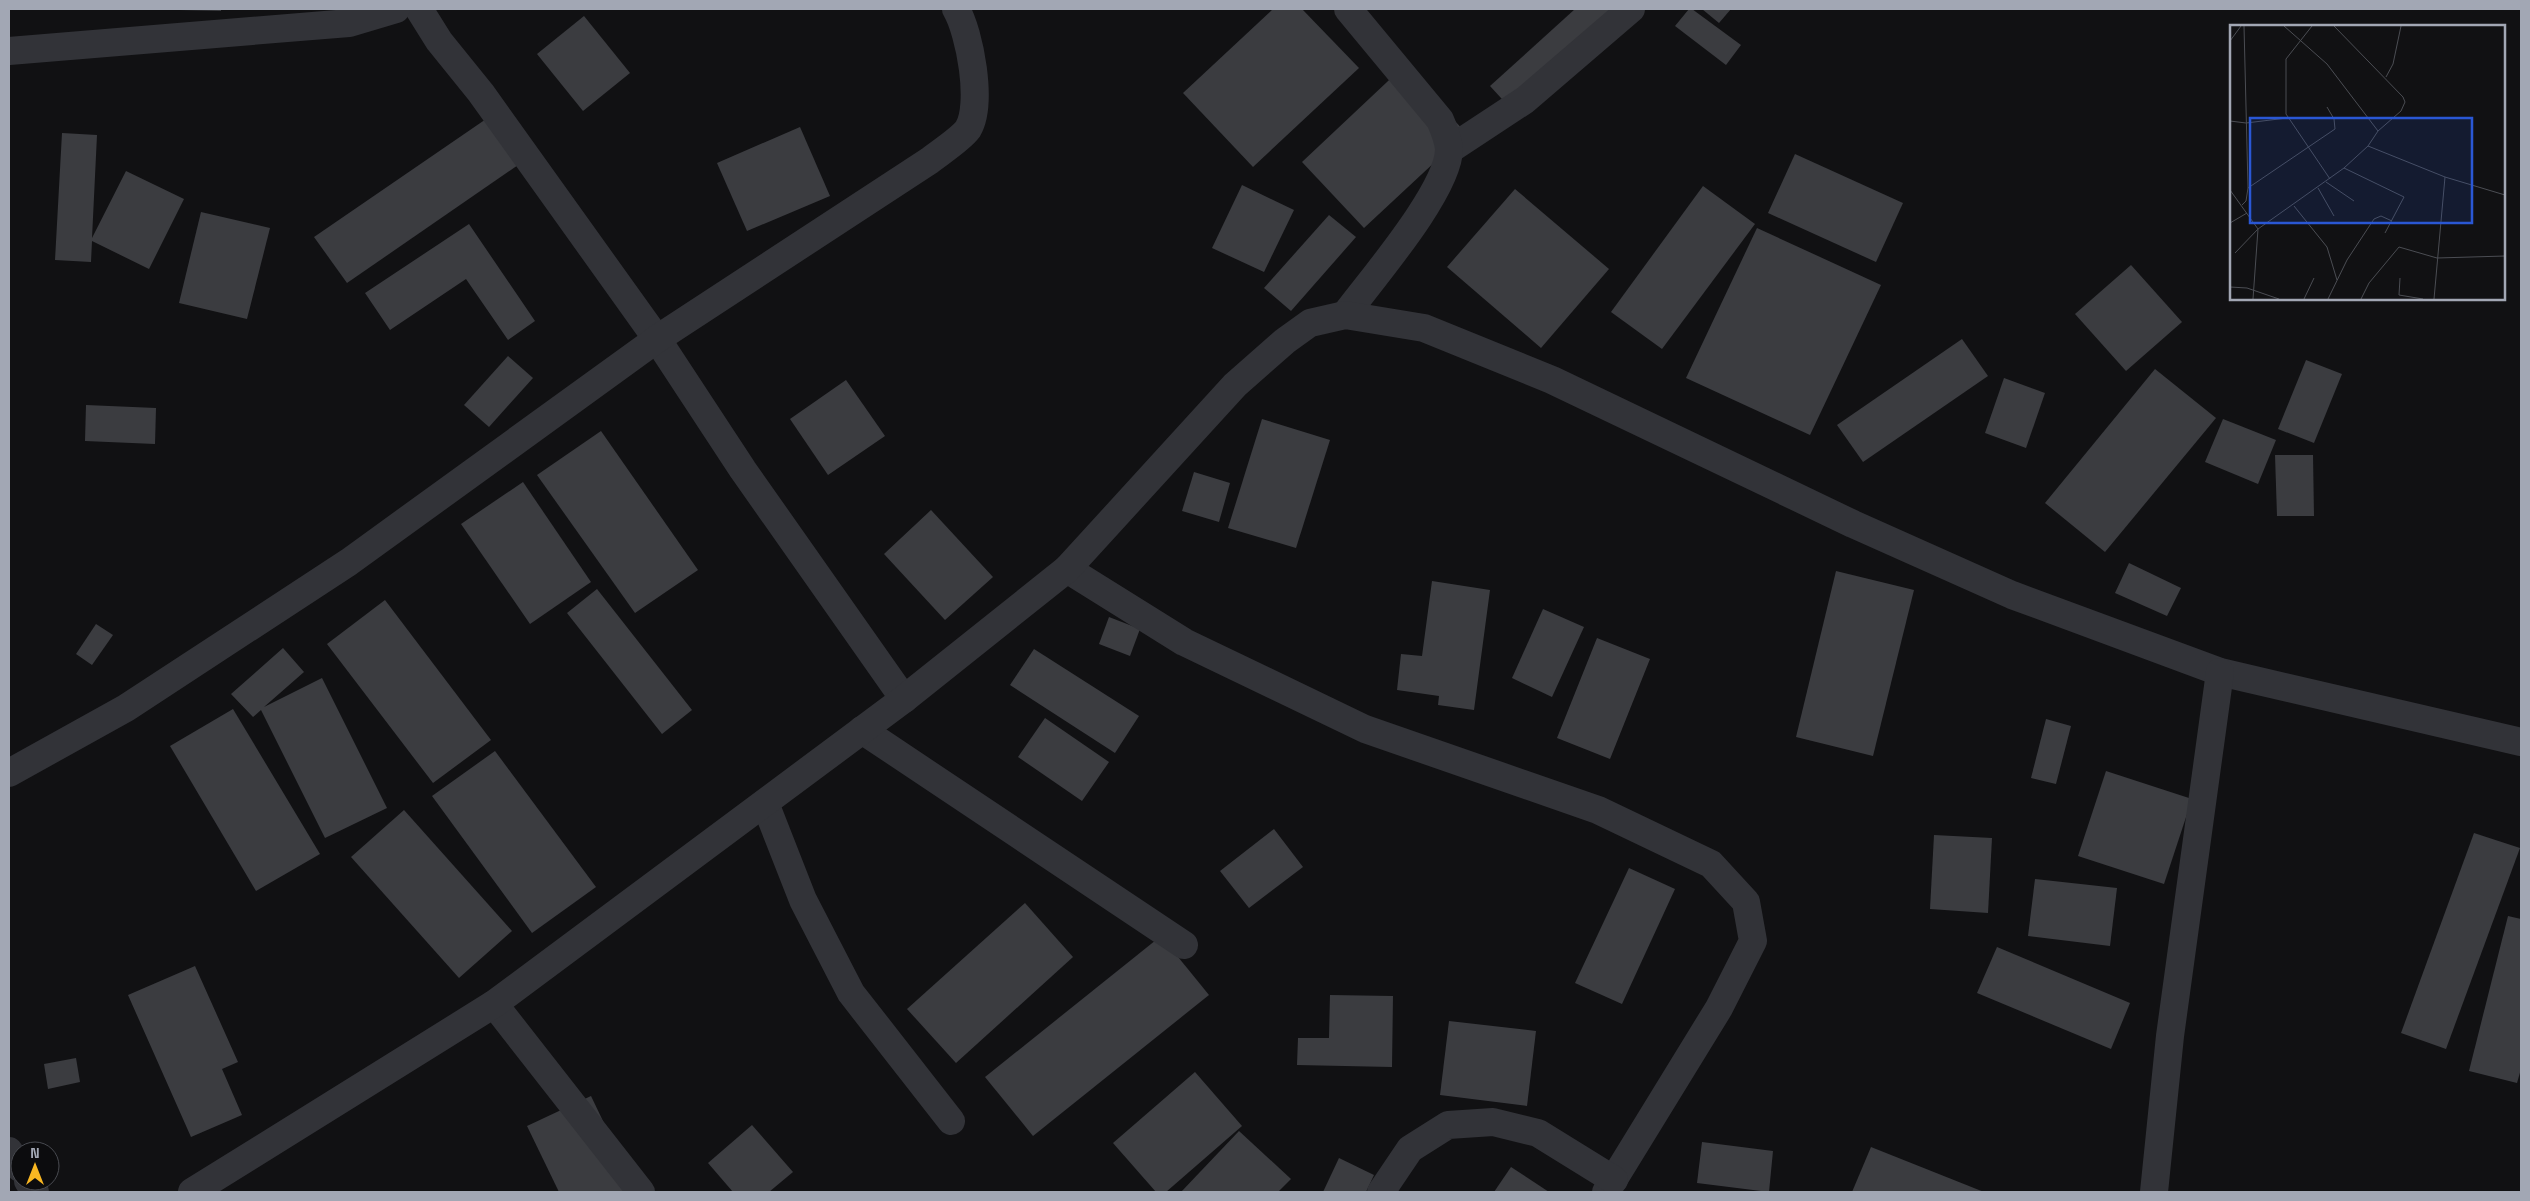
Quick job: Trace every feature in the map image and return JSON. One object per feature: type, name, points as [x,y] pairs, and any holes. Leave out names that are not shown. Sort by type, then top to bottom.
[{"type":"street","points":[[9,51],[350,23],[396,9]]},
{"type":"street","points":[[418,9],[439,40],[481,93],[657,339],[743,470],[904,699]]},
{"type":"street","points":[[9,773],[126,708],[350,562],[657,339],[929,161],[968,129],[975,101],[975,72],[956,9]]},
{"type":"street","points":[[1345,315],[1430,201],[1442,177],[1449,150],[1447,134],[1440,120],[1348,9]]},
{"type":"street","points":[[1449,150],[1525,100],[1631,9]]},
{"type":"street","points":[[192,1192],[494,1004],[904,699],[1067,569],[1235,385],[1285,341],[1310,324],[1345,315],[1424,328],[1534,373],[1853,524],[2012,595],[2220,672],[2521,742]]},
{"type":"street","points":[[1067,569],[1184,642],[1365,729],[1598,810],[1711,864],[1746,902],[1753,941],[1719,1008],[1610,1186],[1538,1133],[1492,1122],[1448,1125],[1410,1149],[1381,1192]]},
{"type":"street","points":[[2154,1192],[2170,1036],[2220,672]]},
{"type":"street","points":[[862,730],[1184,945]]},
{"type":"street","points":[[765,803],[803,900],[852,993],[951,1121]]},
{"type":"street","points":[[494,1004],[641,1192]]},
{"type":"building","points":[[221,9],[221,11],[179,10]]},
{"type":"building","points":[[1273,9],[1302,9],[1359,68],[1253,167],[1183,93]]},
{"type":"building","points":[[1575,9],[1625,9],[1512,110],[1490,86]]},
{"type":"building","points":[[1689,9],[1692,9],[1741,45],[1726,65],[1675,26]]},
{"type":"building","points":[[1702,9],[1731,9],[1719,23]]},
{"type":"building","points":[[584,16],[630,73],[583,111],[537,54]]},
{"type":"building","points":[[1404,66],[1466,133],[1364,228],[1302,162]]},
{"type":"building","points":[[489,117],[521,163],[347,283],[314,237]]},
{"type":"building","points":[[800,127],[830,196],[747,231],[717,163]]},
{"type":"building","points":[[62,133],[97,135],[92,238],[126,171],[184,199],[149,269],[92,241],[91,262],[55,260]]},
{"type":"building","points":[[1795,154],[1903,203],[1876,262],[1768,213]]},
{"type":"building","points":[[1242,185],[1294,210],[1264,272],[1212,248]]},
{"type":"building","points":[[1703,186],[1755,224],[1662,349],[1611,312]]},
{"type":"building","points":[[1515,189],[1609,269],[1541,348],[1447,267]]},
{"type":"building","points":[[201,212],[270,228],[247,319],[179,303]]},
{"type":"building","points":[[1329,215],[1356,237],[1291,311],[1264,288]]},
{"type":"building","points":[[469,224],[535,321],[508,340],[466,279],[390,330],[365,293]]},
{"type":"building","points":[[1757,228],[1881,285],[1810,435],[1686,378]]},
{"type":"building","points":[[2131,265],[2182,322],[2126,371],[2075,314]]},
{"type":"building","points":[[1962,339],[1988,376],[1863,462],[1837,425]]},
{"type":"building","points":[[508,356],[533,378],[489,427],[464,405]]},
{"type":"building","points":[[2306,360],[2342,374],[2314,443],[2278,429]]},
{"type":"building","points":[[2155,369],[2216,418],[2105,552],[2045,503]]},
{"type":"building","points":[[2004,378],[2045,393],[2026,448],[1985,433]]},
{"type":"building","points":[[846,380],[885,436],[828,475],[790,419]]},
{"type":"building","points":[[86,405],[156,408],[155,444],[85,441]]},
{"type":"building","points":[[1262,419],[1330,440],[1296,548],[1228,528]]},
{"type":"building","points":[[2223,419],[2276,440],[2258,484],[2205,462]]},
{"type":"building","points":[[601,431],[698,570],[635,613],[537,475]]},
{"type":"building","points":[[2275,455],[2313,455],[2314,516],[2277,516]]},
{"type":"building","points":[[1194,472],[1230,483],[1219,522],[1182,511]]},
{"type":"building","points":[[523,482],[591,582],[530,624],[461,524]]},
{"type":"building","points":[[931,510],[993,577],[945,620],[884,554]]},
{"type":"building","points":[[2129,563],[2181,588],[2167,616],[2115,593]]},
{"type":"building","points":[[1836,571],[1914,590],[1873,756],[1796,737]]},
{"type":"building","points":[[1432,581],[1490,590],[1474,710],[1438,705],[1439,696],[1397,690],[1401,654],[1422,656]]},
{"type":"building","points":[[597,589],[692,710],[662,734],[567,613]]},
{"type":"building","points":[[385,600],[491,740],[433,783],[327,644]]},
{"type":"building","points":[[1543,609],[1584,627],[1552,697],[1512,678]]},
{"type":"building","points":[[1109,617],[1140,629],[1130,656],[1099,644]]},
{"type":"building","points":[[96,624],[113,635],[92,665],[76,654]]},
{"type":"building","points":[[1597,638],[1650,659],[1610,759],[1557,738]]},
{"type":"building","points":[[283,648],[304,672],[264,707],[322,678],[387,808],[325,838],[261,710],[253,717],[231,694]]},
{"type":"building","points":[[1034,649],[1139,716],[1115,753],[1010,685]]},
{"type":"building","points":[[233,709],[320,854],[256,891],[170,746]]},
{"type":"building","points":[[1045,718],[1109,762],[1082,801],[1018,757]]},
{"type":"building","points":[[2046,719],[2071,726],[2056,784],[2031,778]]},
{"type":"building","points":[[495,751],[596,887],[532,933],[432,796]]},
{"type":"building","points":[[2106,771],[2192,799],[2164,884],[2078,856]]},
{"type":"building","points":[[404,810],[512,931],[459,978],[351,857]]},
{"type":"building","points":[[1274,829],[1303,867],[1249,908],[1220,871]]},
{"type":"building","points":[[2474,833],[2520,848],[2446,1049],[2401,1033]]},
{"type":"building","points":[[1934,835],[1992,838],[1988,913],[1930,909]]},
{"type":"building","points":[[1629,868],[1675,889],[1622,1004],[1575,983]]},
{"type":"building","points":[[2035,879],[2117,888],[2110,946],[2028,936]]},
{"type":"building","points":[[1025,903],[1073,957],[956,1063],[907,1009]]},
{"type":"building","points":[[2508,916],[2521,919],[2521,1069],[2517,1083],[2469,1071]]},
{"type":"building","points":[[1161,936],[1209,995],[1033,1136],[985,1077]]},
{"type":"building","points":[[1997,947],[2130,1003],[2111,1049],[1977,993]]},
{"type":"building","points":[[195,966],[238,1062],[222,1069],[242,1115],[191,1137],[128,995]]},
{"type":"building","points":[[1330,995],[1393,996],[1392,1067],[1297,1065],[1298,1038],[1329,1038]]},
{"type":"building","points":[[1449,1021],[1536,1031],[1527,1106],[1440,1095]]},
{"type":"building","points":[[76,1058],[80,1082],[48,1089],[44,1064]]},
{"type":"building","points":[[1195,1072],[1242,1126],[1166,1192],[1156,1192],[1113,1143]]},
{"type":"building","points":[[591,1096],[637,1192],[559,1192],[527,1126]]},
{"type":"building","points":[[752,1125],[793,1172],[769,1192],[733,1192],[708,1163]]},
{"type":"building","points":[[1239,1131],[1291,1179],[1278,1192],[1181,1192]]},
{"type":"building","points":[[1702,1142],[1773,1151],[1769,1192],[1697,1183]]},
{"type":"building","points":[[1871,1147],[1984,1192],[1852,1192]]},
{"type":"building","points":[[1339,1158],[1374,1175],[1366,1192],[1323,1192]]},
{"type":"building","points":[[1511,1167],[1549,1192],[1494,1192]]}]
